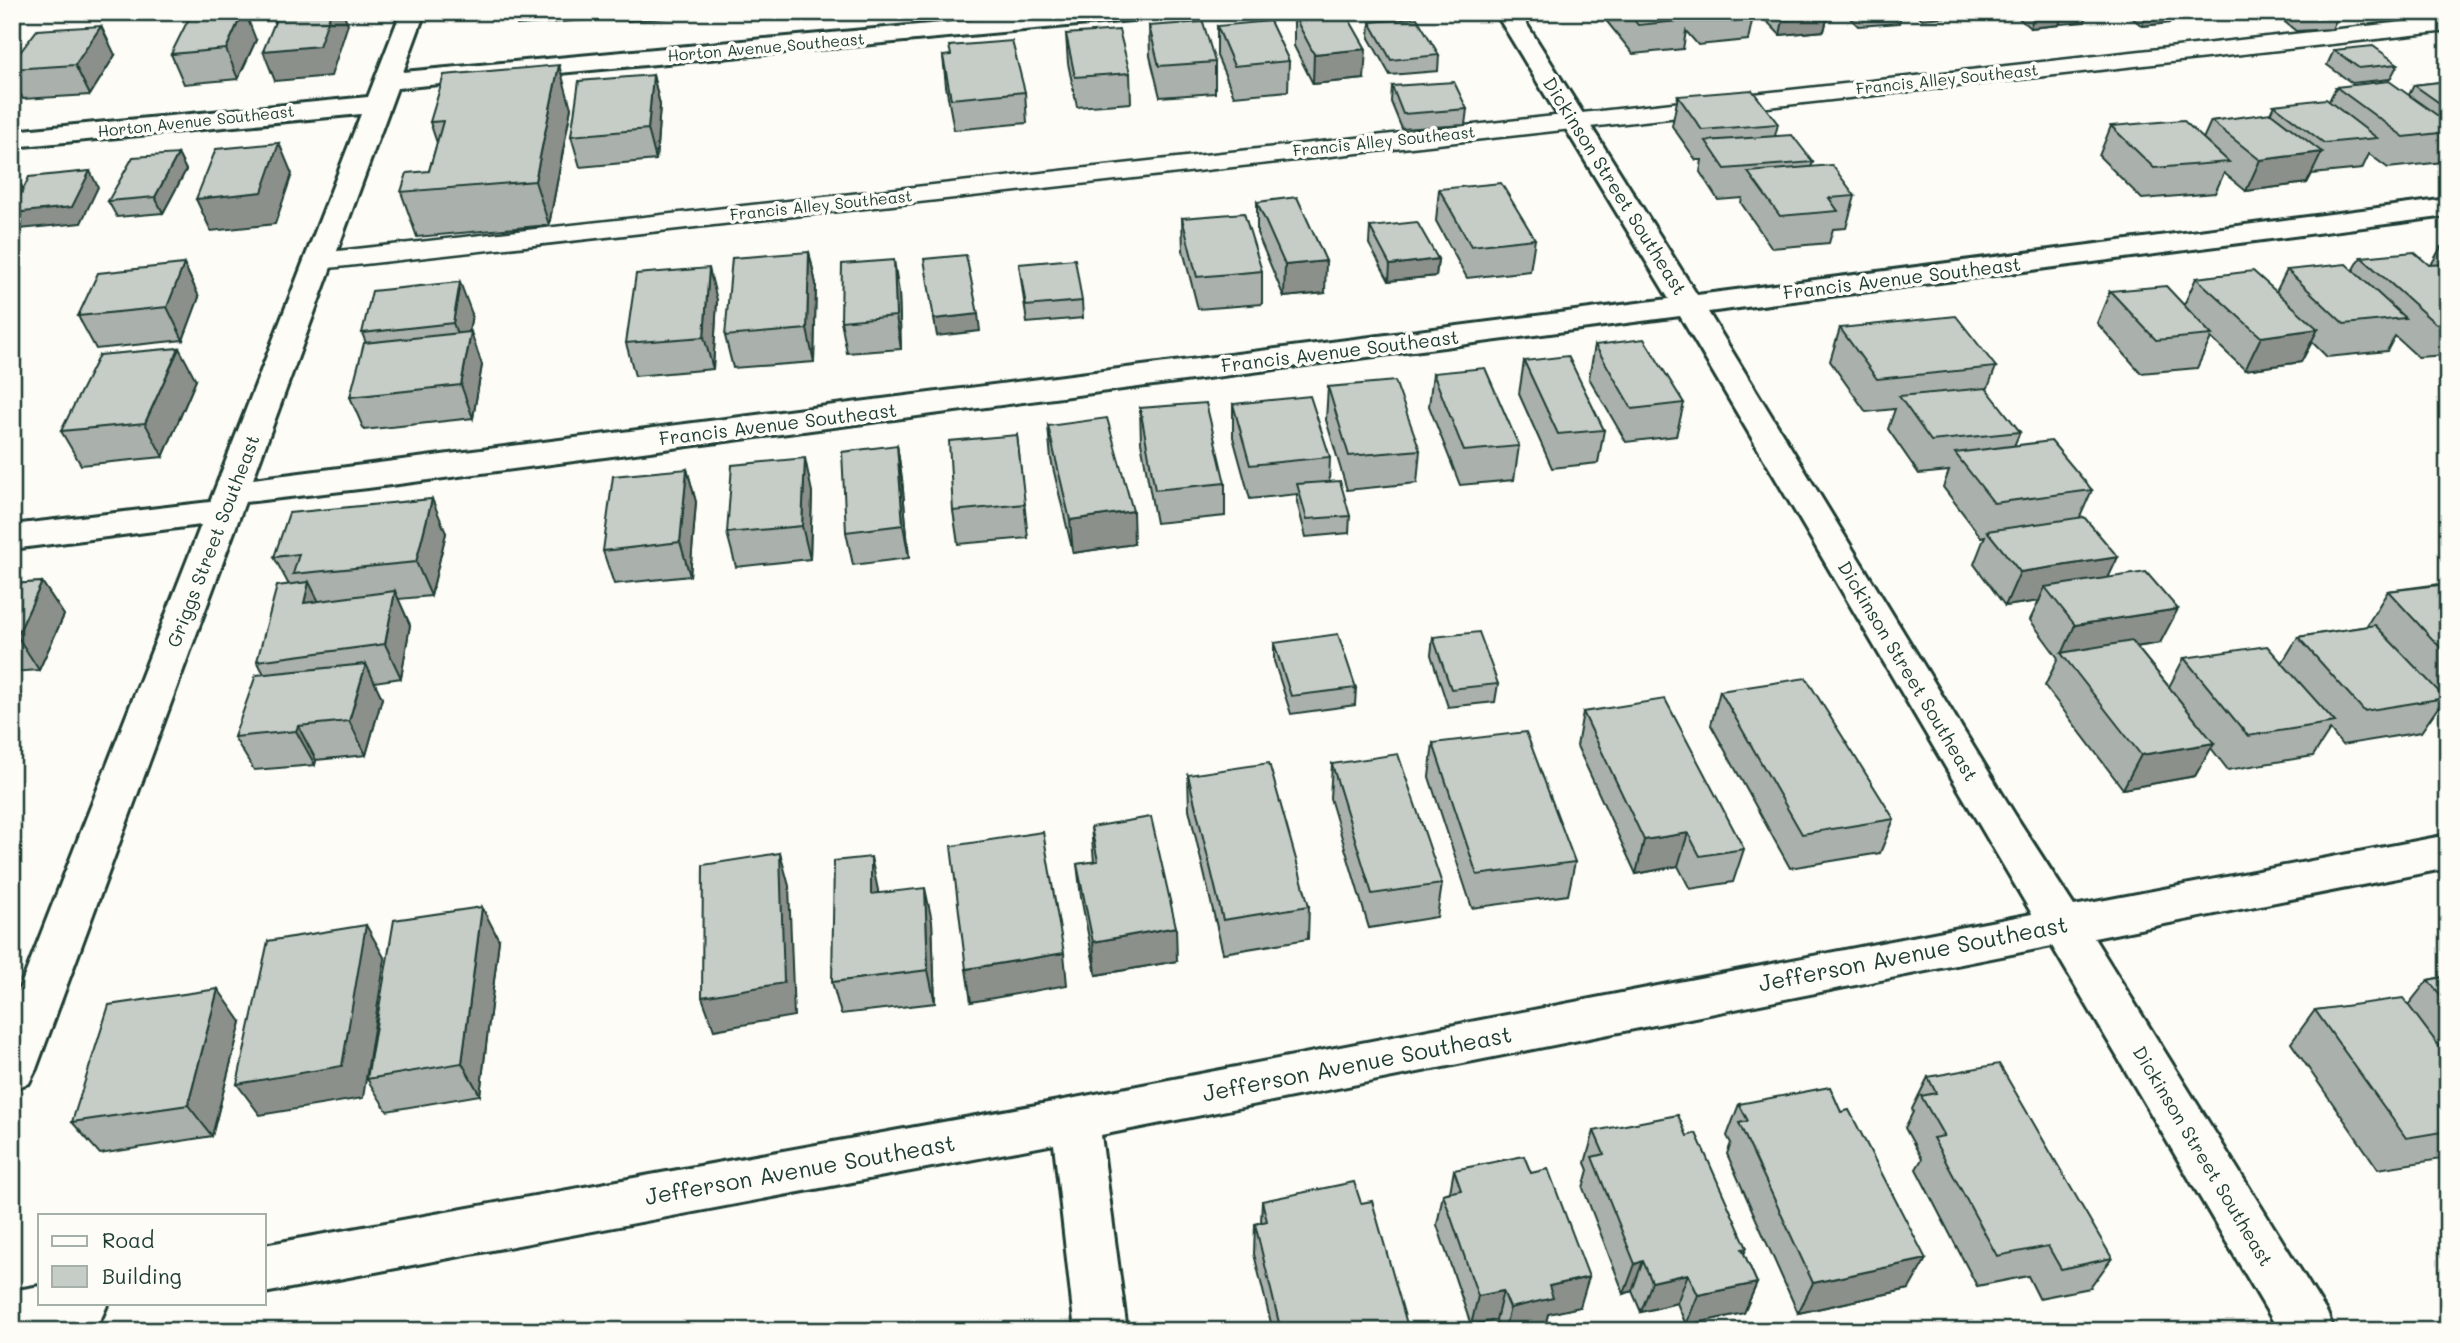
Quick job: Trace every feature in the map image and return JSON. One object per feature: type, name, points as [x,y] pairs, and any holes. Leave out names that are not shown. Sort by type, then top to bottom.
[{"type":"street","name":"Griggs Street Southeast","points":[[12,1069],[385,92],[413,12]]},
{"type":"street","name":"Horton Avenue Southeast","points":[[12,139],[385,92],[1143,12]]},
{"type":"street","name":"Dickinson Street Southeast","points":[[1507,12],[1689,306],[2000,826],[2308,1331]]},
{"type":"street","name":"Francis Avenue Southeast","points":[[12,537],[368,477],[2448,208]]},
{"type":"street","name":"Jefferson Avenue Southeast","points":[[266,1269],[1075,1119],[2448,851]]},
{"type":"street","points":[[1075,1119],[1101,1331]]},
{"type":"street","points":[[12,1316],[77,1304]]},
{"type":"lane","name":"Francis Alley Southeast","points":[[320,261],[2448,24]]},
{"type":"building","points":[[192,12],[243,12],[226,49],[171,54]]},
{"type":"building","points":[[279,12],[331,12],[319,46],[263,51]]},
{"type":"building","points":[[1345,12],[1366,49],[1314,54],[1294,16]]},
{"type":"building","points":[[1628,12],[1682,12],[1689,20],[1638,25]]},
{"type":"building","points":[[1701,12],[1742,12],[1704,16]]},
{"type":"building","points":[[1776,12],[1825,12],[1828,15],[1783,20]]},
{"type":"building","points":[[2298,12],[2336,12],[2339,14],[2303,16]]},
{"type":"building","points":[[1417,18],[1439,55],[1391,60],[1370,22]]},
{"type":"building","points":[[1270,21],[1289,61],[1234,66],[1217,26]]},
{"type":"building","points":[[1203,22],[1215,62],[1159,66],[1149,26]]},
{"type":"building","points":[[101,26],[75,65],[12,69],[12,63],[37,30]]},
{"type":"building","points":[[1119,30],[1130,73],[1075,77],[1066,34]]},
{"type":"building","points":[[1012,41],[1025,92],[951,99],[943,56],[951,55],[949,46]]},
{"type":"building","points":[[2373,46],[2398,64],[2359,68],[2334,50]]},
{"type":"building","points":[[559,65],[535,181],[401,192],[407,173],[429,171],[443,121],[430,122],[444,75]]},
{"type":"building","points":[[653,75],[648,129],[571,136],[579,81]]},
{"type":"building","points":[[2389,81],[2448,123],[2448,132],[2404,137],[2336,87]]},
{"type":"building","points":[[2448,81],[2448,109],[2414,85]]},
{"type":"building","points":[[1454,82],[1467,109],[1403,114],[1392,86]]},
{"type":"building","points":[[1752,90],[1778,124],[1702,130],[1678,96]]},
{"type":"building","points":[[2326,99],[2377,138],[2324,143],[2274,105]]},
{"type":"building","points":[[2271,113],[2322,152],[2260,160],[2211,121]]},
{"type":"building","points":[[2183,120],[2229,162],[2154,168],[2111,126]]},
{"type":"building","points":[[1792,135],[1813,162],[1725,169],[1706,141]]},
{"type":"building","points":[[279,143],[262,192],[196,199],[216,149]]},
{"type":"building","points":[[178,154],[155,197],[108,201],[133,157]]},
{"type":"building","points":[[1832,165],[1855,196],[1829,198],[1838,211],[1780,216],[1748,172]]},
{"type":"building","points":[[90,171],[72,207],[12,213],[29,177]]},
{"type":"building","points":[[1501,183],[1535,239],[1471,246],[1439,189]]},
{"type":"building","points":[[1297,197],[1326,261],[1285,265],[1257,202]]},
{"type":"building","points":[[1244,213],[1262,271],[1197,277],[1182,218]]},
{"type":"building","points":[[1417,222],[1438,259],[1390,265],[1370,227]]},
{"type":"building","points":[[809,252],[807,329],[725,336],[732,258]]},
{"type":"building","points":[[2414,252],[2429,265],[2448,265],[2448,324],[2436,324],[2361,257]]},
{"type":"building","points":[[966,255],[978,314],[934,319],[924,259]]},
{"type":"building","points":[[1075,259],[1082,301],[1026,306],[1019,264]]},
{"type":"building","points":[[894,260],[896,316],[841,321],[842,264]]},
{"type":"building","points":[[184,264],[167,307],[78,316],[98,273]]},
{"type":"building","points":[[2346,264],[2405,318],[2344,324],[2287,270]]},
{"type":"building","points":[[709,268],[704,337],[626,343],[636,274]]},
{"type":"building","points":[[2253,271],[2318,329],[2261,337],[2196,278]]},
{"type":"building","points":[[460,282],[453,323],[362,333],[372,291]]},
{"type":"building","points":[[2166,286],[2212,335],[2156,340],[2110,291]]},
{"type":"building","points":[[1956,316],[1996,367],[1877,379],[1840,328]]},
{"type":"building","points":[[471,332],[461,385],[350,397],[364,343]]},
{"type":"building","points":[[1644,339],[1684,403],[1632,409],[1595,345]]},
{"type":"building","points":[[179,348],[145,423],[61,431],[99,355]]},
{"type":"building","points":[[1568,356],[1604,430],[1558,434],[1524,361]]},
{"type":"building","points":[[1485,368],[1519,446],[1464,451],[1433,373]]},
{"type":"building","points":[[1395,381],[1420,450],[1349,456],[1328,387]]},
{"type":"building","points":[[1986,388],[2020,432],[1931,441],[1899,396]]},
{"type":"building","points":[[1310,396],[1330,457],[1250,465],[1233,404]]},
{"type":"building","points":[[1206,403],[1225,483],[1155,490],[1140,408]]},
{"type":"building","points":[[1107,418],[1133,511],[1070,520],[1048,426]]},
{"type":"building","points":[[1017,435],[1025,504],[953,511],[949,441]]},
{"type":"building","points":[[2051,441],[2092,490],[1994,503],[1955,453]]},
{"type":"building","points":[[897,445],[903,525],[846,532],[842,452]]},
{"type":"building","points":[[805,458],[802,526],[727,533],[732,465]]},
{"type":"building","points":[[687,469],[680,542],[603,551],[613,476]]},
{"type":"building","points":[[1340,481],[1350,516],[1307,519],[1297,484]]},
{"type":"building","points":[[432,499],[416,562],[293,574],[299,554],[274,557],[289,513]]},
{"type":"building","points":[[2084,517],[2118,557],[2020,572],[1987,531]]},
{"type":"building","points":[[2146,572],[2178,609],[2075,625],[2045,587]]},
{"type":"building","points":[[42,582],[17,636],[12,636],[12,584]]},
{"type":"building","points":[[309,582],[304,603],[395,591],[385,644],[257,661],[277,586]]},
{"type":"building","points":[[2448,584],[2448,656],[2388,591]]},
{"type":"building","points":[[2375,625],[2445,698],[2364,711],[2298,637]]},
{"type":"building","points":[[1479,632],[1498,684],[1451,689],[1433,637]]},
{"type":"building","points":[[1338,634],[1356,688],[1291,696],[1274,643]]},
{"type":"building","points":[[2132,641],[2214,743],[2141,755],[2061,653]]},
{"type":"building","points":[[2267,646],[2335,722],[2248,736],[2184,658]]},
{"type":"building","points":[[366,664],[349,721],[298,726],[296,731],[234,737],[256,675]]},
{"type":"building","points":[[1806,678],[1894,819],[1802,834],[1720,691]]},
{"type":"building","points":[[1665,699],[1744,849],[1700,856],[1688,833],[1644,840],[1583,712]]},
{"type":"building","points":[[1526,732],[1575,862],[1477,875],[1433,743]]},
{"type":"building","points":[[1398,754],[1442,884],[1372,894],[1332,764]]},
{"type":"building","points":[[1269,763],[1309,906],[1223,920],[1188,775]]},
{"type":"building","points":[[1151,817],[1176,927],[1093,942],[1077,864],[1098,861],[1091,827]]},
{"type":"building","points":[[1043,832],[1064,953],[966,969],[951,846]]},
{"type":"building","points":[[780,853],[784,983],[702,997],[703,865]]},
{"type":"building","points":[[871,857],[871,894],[925,888],[928,970],[832,982],[834,861]]},
{"type":"building","points":[[482,907],[462,1063],[367,1079],[394,920]]},
{"type":"building","points":[[366,925],[342,1066],[237,1084],[268,941]]},
{"type":"building","points":[[2448,976],[2448,1004],[2428,980]]},
{"type":"building","points":[[218,989],[188,1105],[72,1122],[109,1005]]},
{"type":"building","points":[[2403,998],[2448,1058],[2448,1131],[2406,1138],[2315,1010]]},
{"type":"building","points":[[1999,1064],[2112,1258],[2061,1269],[2048,1246],[1997,1256],[1933,1138],[1944,1136],[1921,1096],[1936,1093],[1928,1077]]},
{"type":"building","points":[[1830,1087],[1841,1112],[1849,1110],[1926,1259],[1813,1283],[1739,1123],[1748,1121],[1739,1104]]},
{"type":"building","points":[[1678,1115],[1687,1136],[1696,1133],[1747,1248],[1742,1249],[1757,1283],[1698,1295],[1688,1274],[1652,1282],[1643,1261],[1635,1264],[1592,1157],[1604,1154],[1594,1131]]},
{"type":"building","points":[[1524,1156],[1531,1173],[1548,1169],[1589,1277],[1549,1286],[1553,1298],[1510,1308],[1503,1291],[1478,1296],[1443,1194],[1461,1190],[1454,1170]]},
{"type":"building","points":[[1354,1182],[1361,1203],[1372,1201],[1409,1331],[1281,1331],[1255,1224],[1267,1221],[1262,1201]]},
{"type":"building","points":[[761,1326],[761,1331],[739,1331]]}]
